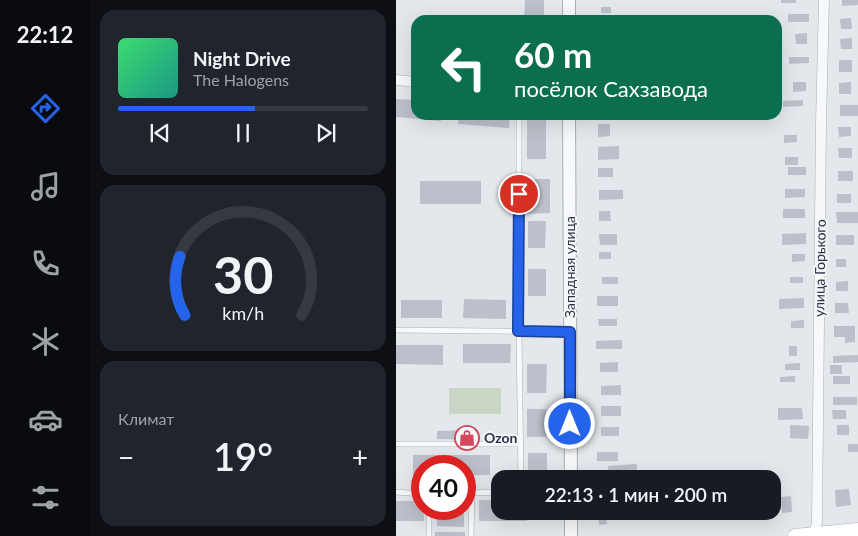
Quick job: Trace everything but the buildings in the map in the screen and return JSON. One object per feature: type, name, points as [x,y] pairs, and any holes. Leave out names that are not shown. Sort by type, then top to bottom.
[{"type":"main road","points":[[795,536],[858,530]]},
{"type":"street","points":[[569,0],[569,15]]},
{"type":"street","name":"улица Горького","points":[[814,535],[817,522],[824,0]]},
{"type":"street","points":[[396,80],[411,82]]},
{"type":"street","name":"Западная улица","points":[[569,120],[571,470]]},
{"type":"street","points":[[571,520],[571,536]]},
{"type":"lane","points":[[519,120],[518,331],[521,470]]},
{"type":"lane","points":[[396,330],[570,332]]},
{"type":"lane","points":[[396,444],[520,444]]},
{"type":"lane","points":[[396,492],[411,493]]},
{"type":"lane","points":[[476,493],[491,492]]},
{"type":"lane","points":[[429,520],[429,536]]},
{"type":"lane","points":[[471,520],[471,536]]},
{"type":"green space","points":[[449,388],[501,388],[501,414],[449,414]]},
{"type":"place","name":"Ozon","points":[[467,438]]},
{"type":"route","points":[[519,194],[518,331],[570,332],[570,424]]}]
